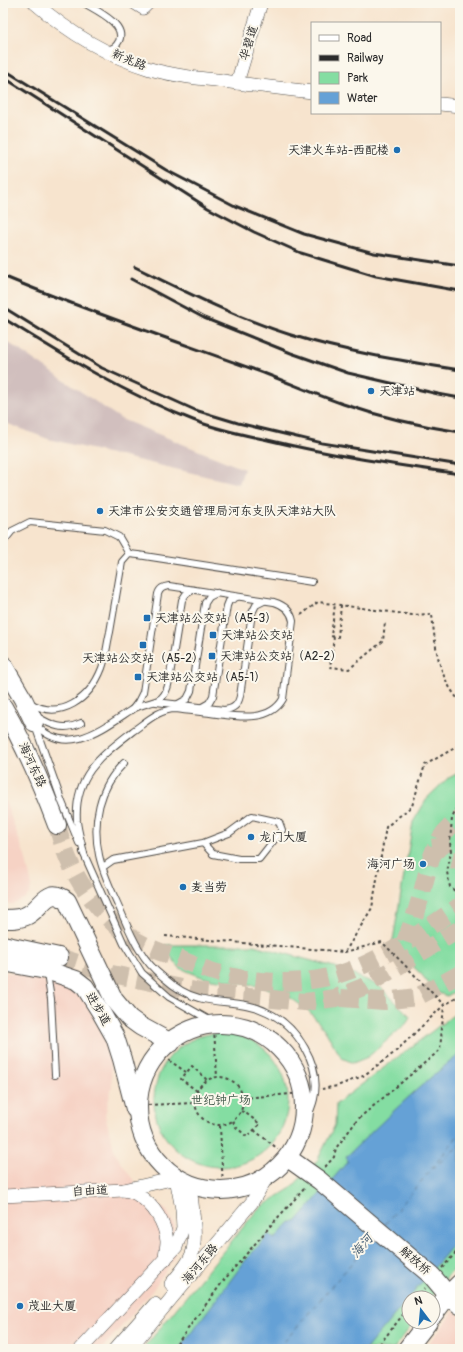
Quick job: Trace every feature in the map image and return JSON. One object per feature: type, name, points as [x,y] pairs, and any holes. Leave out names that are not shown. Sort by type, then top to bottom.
[{"type":"street","name":"新兆路","points":[[35,3],[62,25],[82,37],[128,61],[151,69],[192,77],[311,92]]},
{"type":"street","points":[[135,3],[143,8],[148,3]]},
{"type":"street","name":"华碧道","points":[[237,83],[261,3]]},
{"type":"street","points":[[441,104],[460,106]]},
{"type":"street","points":[[3,665],[29,710]]},
{"type":"street","name":"海河东路","points":[[3,707],[42,786],[57,825]]},
{"type":"street","points":[[3,919],[22,917],[30,913],[49,897],[53,895],[60,896],[67,902],[114,1000],[129,1018],[165,1048]]},
{"type":"street","points":[[3,945],[59,957]]},
{"type":"street","name":"进步道","points":[[3,962],[46,970],[76,980],[85,987],[114,1037],[137,1109],[143,1137],[155,1158],[183,1181]]},
{"type":"street","points":[[81,1349],[176,1247],[182,1228],[183,1181],[205,1187],[223,1188],[245,1185],[267,1177],[279,1168],[288,1158],[299,1141],[306,1117],[309,1092],[286,1056],[272,1042],[246,1027],[231,1023],[213,1022],[185,1033],[165,1048],[147,1074],[137,1109]]},
{"type":"street","name":"解放桥","points":[[288,1158],[429,1280],[456,1295]]},
{"type":"street","name":"海河东路","points":[[129,1349],[252,1202],[267,1177]]},
{"type":"street","name":"海河东路","points":[[115,1349],[184,1268],[192,1253],[194,1237],[183,1181]]},
{"type":"street","name":"自由道","points":[[3,1196],[124,1190],[183,1181]]},
{"type":"street","points":[[124,1190],[137,1194],[159,1215],[167,1242],[165,1260]]},
{"type":"street","points":[[441,1308],[456,1295]]},
{"type":"street","points":[[407,1349],[422,1330]]},
{"type":"lane","points":[[84,3],[113,22],[118,27],[120,34],[118,43],[112,49],[104,49]]},
{"type":"lane","points":[[3,542],[12,532],[30,522],[105,530],[119,537],[129,554]]},
{"type":"lane","points":[[29,710],[56,710],[63,708],[75,703],[93,686],[100,673],[104,660],[122,562],[129,554],[138,554],[312,582]]},
{"type":"lane","points":[[84,854],[77,820],[78,803],[85,779],[95,763],[115,745],[151,718],[162,712],[176,710],[236,717],[252,717],[270,711],[277,706],[283,698],[293,621],[290,612],[280,603],[165,586],[159,590],[143,692],[132,710]]},
{"type":"lane","points":[[29,710],[46,733],[60,738],[75,739],[91,735],[132,710],[146,703],[160,699],[167,691],[182,600],[186,594],[194,590]]},
{"type":"lane","points":[[178,704],[187,699],[191,691],[205,603],[209,597],[217,593]]},
{"type":"lane","points":[[202,707],[209,703],[213,696],[227,606],[229,601],[238,596]]},
{"type":"lane","points":[[152,702],[224,710],[230,709],[237,705],[240,696],[252,613],[256,604],[265,600]]},
{"type":"lane","points":[[29,710],[43,721],[58,726],[66,728],[81,723]]},
{"type":"lane","points":[[29,710],[62,802],[124,944],[142,974],[170,997],[213,1022]]},
{"type":"lane","points":[[124,763],[114,772],[102,794],[98,810],[97,839],[102,867],[137,947],[144,958],[163,978],[184,992],[198,998],[250,1006],[267,1011],[288,1026],[303,1045],[315,1075],[309,1092]]},
{"type":"lane","points":[[102,867],[113,860],[203,843],[228,832],[252,816],[278,822],[282,830],[259,859],[239,859],[213,854],[203,843]]},
{"type":"lane","points":[[46,970],[51,999],[55,1075]]},
{"type":"path","points":[[293,621],[318,602],[412,615],[432,614],[434,644],[440,667],[451,692],[460,702]]},
{"type":"path","points":[[335,604],[331,636],[334,637],[330,667],[349,669],[383,641],[385,622]]},
{"type":"path","points":[[334,637],[338,637],[341,605]]},
{"type":"path","points":[[345,952],[372,908],[386,827],[412,806],[425,765],[460,745]]},
{"type":"path","points":[[460,803],[452,818],[450,842],[451,852],[447,872],[450,887],[460,895]]},
{"type":"path","points":[[165,936],[345,952],[382,942],[444,1005],[440,1050],[358,1119],[336,1148],[334,1157],[314,1182],[272,1224],[224,1280],[173,1349]]},
{"type":"path","points":[[243,1098],[309,1092],[337,1086],[363,1076],[394,1053],[444,1005],[460,996]]},
{"type":"path","points":[[213,1022],[217,1077]]},
{"type":"path","points":[[165,1048],[186,1072]]},
{"type":"path","points":[[196,1091],[181,1079],[192,1066],[207,1080]]},
{"type":"path","points":[[217,1077],[230,1080],[236,1084],[243,1098],[243,1106],[241,1111],[233,1121],[220,1126],[212,1125],[204,1121],[198,1115],[194,1103],[196,1091],[201,1085],[207,1080],[217,1077]]},
{"type":"path","points":[[137,1109],[194,1103]]},
{"type":"path","points":[[233,1121],[236,1127],[247,1137],[260,1124],[241,1111]]},
{"type":"path","points":[[220,1126],[223,1188]]},
{"type":"path","points":[[254,1130],[288,1158]]},
{"type":"path","points":[[376,1349],[401,1317]]},
{"type":"shaded area","points":[[3,339],[121,419],[244,469],[239,484],[48,439],[3,422]]},
{"type":"shaded area","points":[[3,795],[25,856],[32,886],[29,894],[24,899],[13,904],[3,904]]},
{"type":"shaded area","points":[[3,972],[19,974],[62,985],[84,999],[110,1050],[112,1087],[105,1115],[115,1153],[130,1176],[149,1197],[167,1211],[174,1224],[174,1258],[152,1291],[102,1349],[3,1349]]},
{"type":"shaded area","points":[[454,1311],[460,1316],[460,1349],[425,1349]]},
{"type":"green space","points":[[460,772],[460,989],[447,996],[435,992],[422,975],[403,957],[393,950],[392,946],[413,822],[428,797],[447,779]]},
{"type":"green space","points":[[166,945],[254,945],[338,968],[378,985],[410,1016],[407,1023],[368,1057],[353,1063],[342,1058],[324,1029],[308,1010],[282,992],[249,984],[204,978],[180,968],[163,947]]},
{"type":"green space","points":[[460,1010],[460,1262],[437,1290],[401,1290],[401,1330],[408,1330],[394,1349],[143,1349],[258,1209],[291,1188],[317,1161],[335,1125],[336,1104]]},
{"type":"green space","name":"世纪钟广场","points":[[228,1033],[253,1041],[273,1058],[283,1074],[287,1087],[287,1113],[283,1126],[277,1137],[263,1152],[247,1162],[234,1166],[214,1167],[189,1159],[169,1142],[159,1126],[155,1113],[154,1093],[162,1068],[179,1048],[195,1038],[208,1034]]},
{"type":"water","name":"海河","points":[[460,1054],[460,1237],[416,1290],[401,1290],[401,1307],[366,1349],[179,1349],[245,1261],[269,1234],[275,1239],[290,1222],[296,1222],[348,1161],[346,1157],[416,1091]]},
{"type":"ferry route","points":[[385,1224],[460,1133]]},
{"type":"ferry route","points":[[432,1169],[460,1145]]},
{"type":"ferry route","points":[[278,1349],[374,1237]]},
{"type":"tunnel","points":[[405,942],[417,910],[432,855],[443,835],[450,826],[460,819]]},
{"type":"tunnel","points":[[57,825],[67,856],[75,874],[86,892],[99,908],[121,930],[140,943],[155,950],[204,969],[228,976],[259,981],[291,982],[306,981],[336,975],[385,954],[416,936],[460,906]]},
{"type":"tunnel","points":[[440,838],[444,855],[450,860],[460,860]]},
{"type":"tunnel","points":[[59,957],[112,974],[206,993],[305,1002],[336,998],[363,987],[460,929]]},
{"type":"tunnel","points":[[341,998],[384,1001],[417,997],[460,974]]},
{"type":"railway","points":[[3,69],[166,170],[235,206],[304,234],[374,253],[460,266]]},
{"type":"railway","points":[[3,77],[208,208],[254,232],[301,253],[376,276],[460,291]]},
{"type":"railway","points":[[135,267],[231,313],[291,335],[354,351],[460,370]]},
{"type":"railway","points":[[3,276],[95,312],[262,372],[343,404],[401,421],[460,432]]},
{"type":"railway","points":[[131,279],[204,318],[291,353],[348,373],[460,398]]},
{"type":"railway","points":[[3,307],[102,368],[195,410],[238,423],[322,443],[460,465]]},
{"type":"railway","points":[[3,318],[95,374],[168,410],[202,424],[342,456],[460,474]]},
{"type":"place","name":"天津火车站-西配楼","points":[[397,150]]},
{"type":"place","name":"天津站","points":[[371,391]]},
{"type":"place","name":"天津市公安交通管理局河东支队天津站大队","points":[[100,511]]},
{"type":"place","name":"天津站公交站（A5-3）","points":[[147,618]]},
{"type":"place","name":"天津站公交站","points":[[213,635]]},
{"type":"place","name":"天津站公交站（A5-2）","points":[[143,645]]},
{"type":"place","name":"天津站公交站（A2-2）","points":[[212,656]]},
{"type":"place","name":"天津站公交站（A5-1）","points":[[138,677]]},
{"type":"place","name":"龙门大厦","points":[[251,837]]},
{"type":"place","name":"海河广场","points":[[423,864]]},
{"type":"place","name":"麦当劳","points":[[183,887]]},
{"type":"place","name":"茂业大厦","points":[[20,1306]]}]
